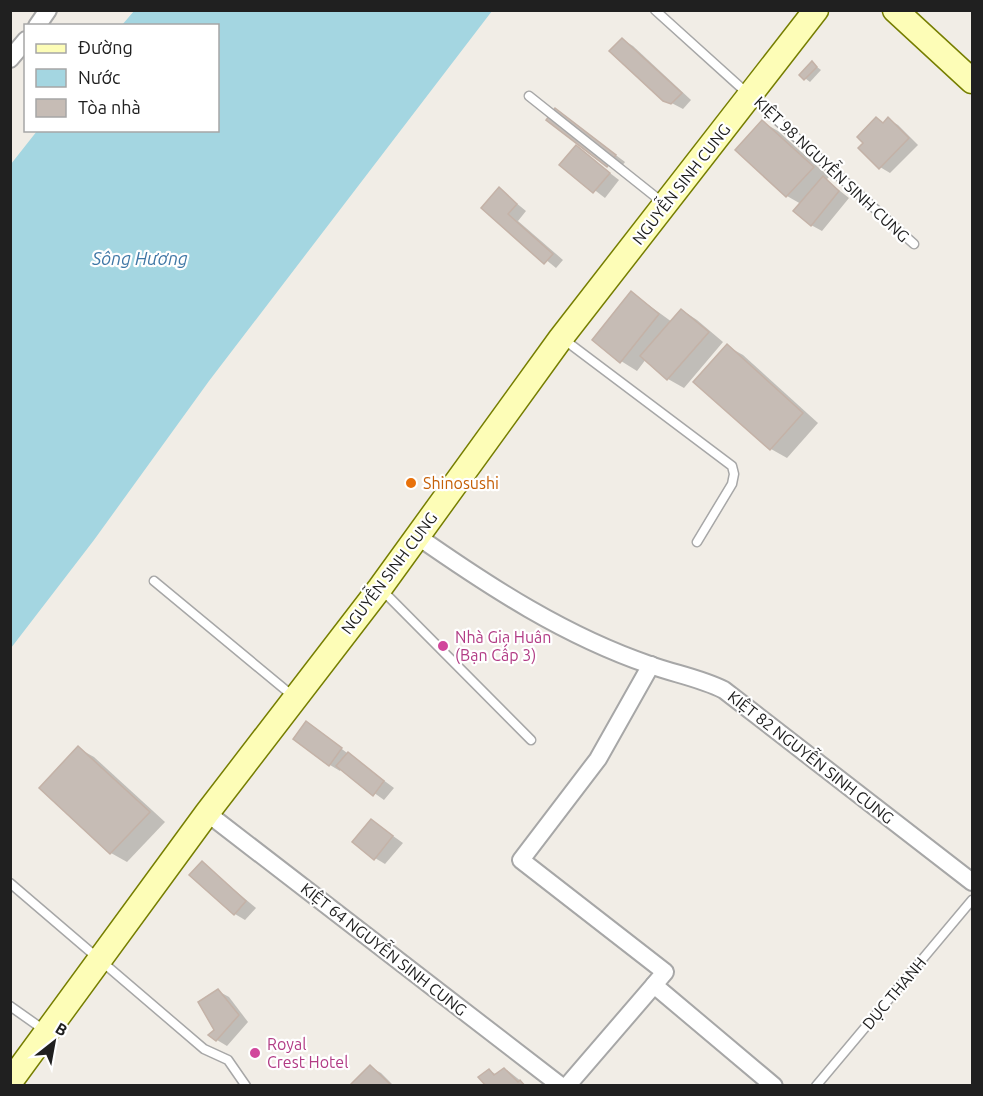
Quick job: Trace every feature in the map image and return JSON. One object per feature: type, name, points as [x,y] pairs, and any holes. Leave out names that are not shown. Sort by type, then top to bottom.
[{"type":"main road","name":"NGUYỄN SINH CUNG","points":[[10,1082],[207,813],[380,588],[561,338],[816,10]]},
{"type":"main road","points":[[895,10],[972,81]]},
{"type":"street","points":[[38,24],[48,10]]},
{"type":"street","points":[[10,59],[24,42]]},
{"type":"street","name":"KIỆT 82 NGUYỄN SINH CUNG","points":[[417,536],[481,581],[535,614],[651,665],[705,681],[732,695],[972,882]]},
{"type":"street","points":[[567,1086],[665,972],[521,860],[598,759],[651,665]]},
{"type":"street","name":"KIỆT 64 NGUYỄN SINH CUNG","points":[[207,813],[561,1086]]},
{"type":"street","points":[[654,985],[774,1086]]},
{"type":"lane","name":"KIỆT 98 NGUYỄN SINH CUNG","points":[[655,10],[751,94],[914,244]]},
{"type":"lane","points":[[529,96],[665,205]]},
{"type":"lane","points":[[561,338],[732,466],[734,474],[732,484],[697,542]]},
{"type":"lane","points":[[154,581],[295,697]]},
{"type":"lane","points":[[380,588],[531,740]]},
{"type":"lane","points":[[10,883],[204,1049],[228,1060],[246,1086]]},
{"type":"lane","name":"DỤC THANH","points":[[816,1086],[972,900]]},
{"type":"lane","points":[[10,1006],[47,1032]]},
{"type":"water","name":"Sông Hương","points":[[134,11],[492,11],[209,381],[94,540],[11,648],[11,164],[36,132],[219,132],[219,24],[123,24]]},
{"type":"building","points":[[622,38],[682,93],[671,104],[663,101],[609,51]]},
{"type":"building","points":[[812,61],[817,67],[804,80],[799,75]]},
{"type":"building","points":[[555,108],[616,155],[607,167],[546,120]]},
{"type":"building","points":[[876,117],[883,123],[888,117],[909,138],[879,169],[858,148],[863,143],[857,137]]},
{"type":"building","points":[[762,120],[814,167],[786,197],[735,150]]},
{"type":"building","points":[[576,145],[610,173],[593,193],[559,165]]},
{"type":"building","points":[[823,176],[839,191],[811,226],[793,211]]},
{"type":"building","points":[[499,187],[517,204],[508,214],[553,254],[544,264],[481,208]]},
{"type":"building","points":[[631,291],[659,314],[620,363],[592,340]]},
{"type":"building","points":[[681,309],[709,332],[667,380],[640,356]]},
{"type":"building","points":[[727,344],[803,413],[770,450],[693,382]]},
{"type":"building","points":[[306,721],[342,748],[329,766],[293,739]]},
{"type":"building","points":[[78,746],[150,812],[110,854],[39,788]]},
{"type":"building","points":[[348,752],[384,781],[373,796],[336,766]]},
{"type":"building","points":[[371,819],[393,836],[374,860],[352,842]]},
{"type":"building","points":[[202,861],[246,901],[234,915],[189,875]]},
{"type":"building","points":[[218,989],[239,1015],[216,1041],[208,1035],[214,1030],[198,1002]]},
{"type":"building","points":[[370,1065],[392,1086],[349,1086]]},
{"type":"building","points":[[504,1068],[525,1086],[486,1086],[478,1077],[489,1069],[494,1075]]},
{"type":"place","name":"Shinosushi","points":[[411,483]]},
{"type":"place","name":"Nhà Gia Huân (Bạn Cấp 3)","points":[[443,646]]},
{"type":"place","name":"Royal Crest Hotel","points":[[255,1053]]}]
